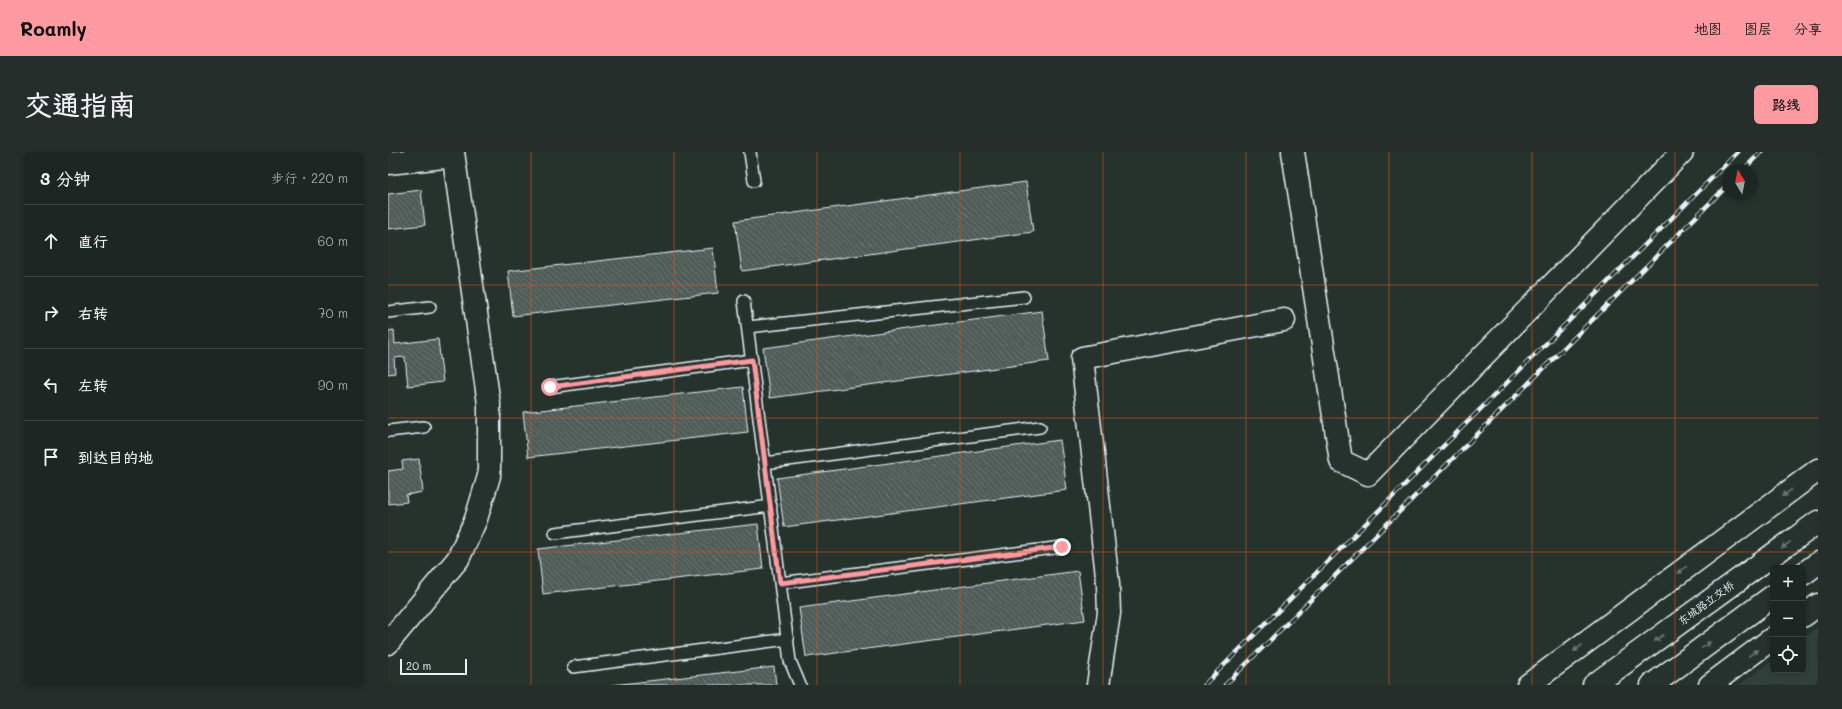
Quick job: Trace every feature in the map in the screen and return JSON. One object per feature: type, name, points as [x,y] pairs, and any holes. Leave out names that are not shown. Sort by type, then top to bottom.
[{"type":"street","points":[[1293,152],[1341,461],[1368,474],[1682,152]]},
{"type":"street","points":[[388,163],[453,154],[489,404],[489,476],[476,519],[458,559],[388,643]]},
{"type":"street","points":[[1098,685],[1109,613],[1108,584],[1082,358],[1284,320]]},
{"type":"street","points":[[1528,685],[1818,470]]},
{"type":"street","name":"东城路立交桥","points":[[1594,685],[1818,522]]},
{"type":"street","points":[[1806,572],[1818,562]]},
{"type":"street","points":[[1652,685],[1770,598]]},
{"type":"street","points":[[1806,614],[1818,605]]},
{"type":"street","points":[[1710,685],[1770,640]]},
{"type":"lane","points":[[750,152],[754,181]]},
{"type":"lane","points":[[748,327],[1024,297]]},
{"type":"lane","points":[[744,301],[790,661],[800,685]]},
{"type":"lane","points":[[388,312],[430,307]]},
{"type":"lane","points":[[550,387],[752,360]]},
{"type":"lane","points":[[388,431],[424,427]]},
{"type":"lane","points":[[765,463],[1040,427]]},
{"type":"lane","points":[[555,533],[770,506]]},
{"type":"lane","points":[[780,583],[1062,547]]},
{"type":"lane","points":[[573,667],[788,640]]},
{"type":"shaded area","points":[[1818,627],[1818,685],[1739,685],[1770,662],[1770,673],[1806,673],[1806,636]]},
{"type":"building","points":[[1026,182],[1033,232],[742,271],[735,221]]},
{"type":"building","points":[[421,190],[425,225],[388,229],[388,194]]},
{"type":"building","points":[[713,248],[718,293],[513,316],[508,271]]},
{"type":"building","points":[[1042,311],[1049,361],[770,398],[763,348]]},
{"type":"building","points":[[394,330],[395,344],[438,339],[443,382],[408,386],[405,357],[394,358],[395,373],[388,374],[388,331]]},
{"type":"building","points":[[743,387],[748,432],[528,457],[523,412]]},
{"type":"building","points":[[1060,440],[1067,490],[784,527],[777,478]]},
{"type":"building","points":[[419,459],[423,492],[406,495],[407,502],[388,504],[388,471],[403,469],[402,461]]},
{"type":"building","points":[[758,524],[763,569],[543,594],[538,549]]},
{"type":"building","points":[[1078,571],[1085,620],[806,657],[799,608]]},
{"type":"building","points":[[774,667],[776,685],[612,685]]},
{"type":"railway","points":[[1204,685],[1738,152]]},
{"type":"railway","points":[[1749,164],[1761,152]]},
{"type":"railway","points":[[1225,685],[1722,191]]},
{"type":"route","points":[[550,387],[752,360],[780,583],[1062,547]]}]
